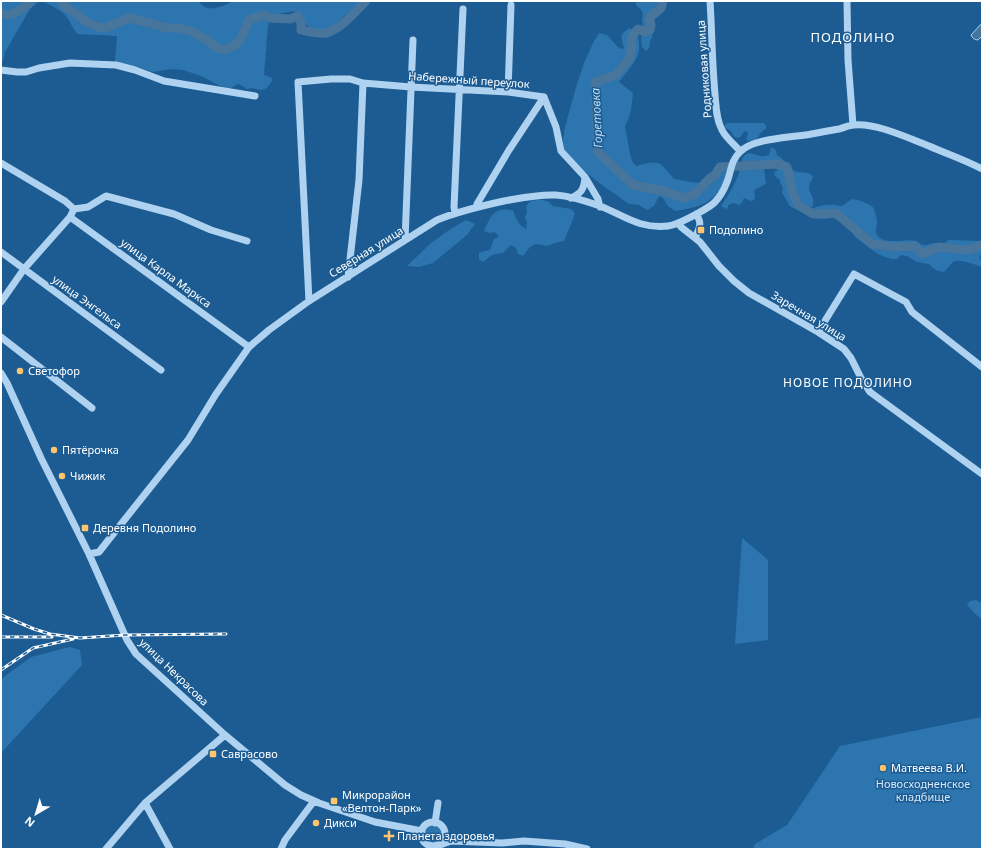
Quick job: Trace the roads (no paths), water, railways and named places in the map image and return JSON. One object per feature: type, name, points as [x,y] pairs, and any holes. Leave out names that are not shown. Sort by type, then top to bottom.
[{"type":"street","name":"Родниковая улица","points":[[710,1],[713,72],[718,117],[722,130],[727,138],[740,151]]},
{"type":"street","points":[[847,1],[848,60],[853,125]]},
{"type":"street","points":[[508,92],[511,5]]},
{"type":"street","points":[[455,213],[454,207],[463,9]]},
{"type":"street","points":[[405,240],[413,40]]},
{"type":"street","points":[[1,70],[26,72],[39,68],[70,63],[116,65],[135,70],[164,81],[255,96]]},
{"type":"street","name":"Набережный переулок","points":[[309,301],[298,82],[350,79],[363,83],[508,92],[544,97],[556,128],[561,151],[584,177],[598,199],[600,207]]},
{"type":"street","points":[[348,277],[359,180],[363,83]]},
{"type":"street","points":[[476,207],[509,150],[544,97]]},
{"type":"street","points":[[740,151],[749,146],[777,138],[805,135],[853,125],[865,125],[893,132],[971,163],[982,170]]},
{"type":"street","name":"Северная улица","points":[[89,554],[99,552],[106,544],[188,440],[216,394],[249,347],[268,330],[309,301],[437,220],[476,207],[522,198],[557,195],[600,207],[639,224],[649,226],[671,226],[710,206],[719,198],[725,187],[735,157],[740,151]]},
{"type":"street","points":[[1,163],[66,201],[74,209]]},
{"type":"street","points":[[571,198],[581,192],[584,186],[584,177]]},
{"type":"street","points":[[74,209],[88,207],[106,196],[174,214],[211,230],[247,241]]},
{"type":"street","points":[[1,302],[24,269],[70,217],[74,209]]},
{"type":"street","points":[[695,238],[700,226],[700,221],[696,214]]},
{"type":"street","name":"улица Карла Маркса","points":[[70,217],[249,347]]},
{"type":"street","name":"Заречная улица","points":[[678,223],[700,242],[719,266],[734,281],[749,293],[818,332],[844,349],[851,358],[870,392],[982,474]]},
{"type":"street","name":"улица Энгельса","points":[[1,252],[160,370]]},
{"type":"street","points":[[818,332],[854,274],[906,302],[912,312],[982,367]]},
{"type":"street","points":[[1,337],[92,408]]},
{"type":"street","name":"улица Некрасова","points":[[1,373],[136,654],[225,735],[285,785],[314,802],[375,822],[422,831]]},
{"type":"street","points":[[106,849],[145,804],[225,735]]},
{"type":"street","points":[[281,849],[285,840],[314,802]]},
{"type":"street","points":[[435,822],[438,803]]},
{"type":"street","points":[[145,804],[170,849]]},
{"type":"street","points":[[440,845],[445,837],[443,828],[440,824],[435,822],[427,824],[422,831],[421,837],[428,848],[435,847],[451,841],[502,843],[524,841],[565,844],[586,849]]},
{"type":"street","points":[[445,832],[462,841]]},
{"type":"waterway","name":"Горетовка","points":[[1,13],[14,14],[31,1]]},
{"type":"waterway","name":"Горетовка","points":[[64,1],[64,6],[85,21],[98,27],[105,28],[129,18],[167,28],[179,28],[193,32],[209,41],[217,48],[225,50],[235,45],[240,40],[249,20],[262,15],[271,18],[290,19],[298,16],[301,23],[301,30],[315,33],[326,33],[344,22],[366,1]]},
{"type":"waterway","name":"Горетовка","points":[[662,1],[662,7],[649,18],[651,25],[650,30],[645,32],[638,29],[632,36],[632,47],[629,59],[616,75],[595,82],[598,152],[633,185],[664,191],[683,198],[695,194],[709,179],[715,175],[720,167],[779,164],[787,167],[793,193],[798,205],[813,214],[836,213],[872,244],[893,247],[914,246],[923,254],[939,247],[968,250],[982,245]]},
{"type":"railway","points":[[1,615],[50,634],[80,638],[125,635],[226,634]]},
{"type":"railway","points":[[1,637],[52,637]]},
{"type":"railway","points":[[1,670],[33,648],[73,639]]},
{"type":"place","name":"Подолино","points":[[701,230]]},
{"type":"place","name":"Светофор","points":[[20,371]]},
{"type":"place","name":"Пятёрочка","points":[[54,450]]},
{"type":"place","name":"Чижик","points":[[62,476]]},
{"type":"place","name":"Деревня Подолино","points":[[85,528]]},
{"type":"place","name":"Саврасово","points":[[213,754]]},
{"type":"place","name":"Матвеева В.И.","points":[[883,768]]},
{"type":"place","name":"Микрорайон «Велтон-Парк»","points":[[334,801]]},
{"type":"place","name":"Дикси","points":[[316,823]]},
{"type":"place","name":"Планета здоровья","points":[[389,836]]},
{"type":"district","name":"ПОДОЛИНО","points":[[853,37]]},
{"type":"district","name":"НОВОЕ ПОДОЛИНО","points":[[848,383]]},
{"type":"park label","name":"Новосходненское кладбище","points":[[923,790]]}]
